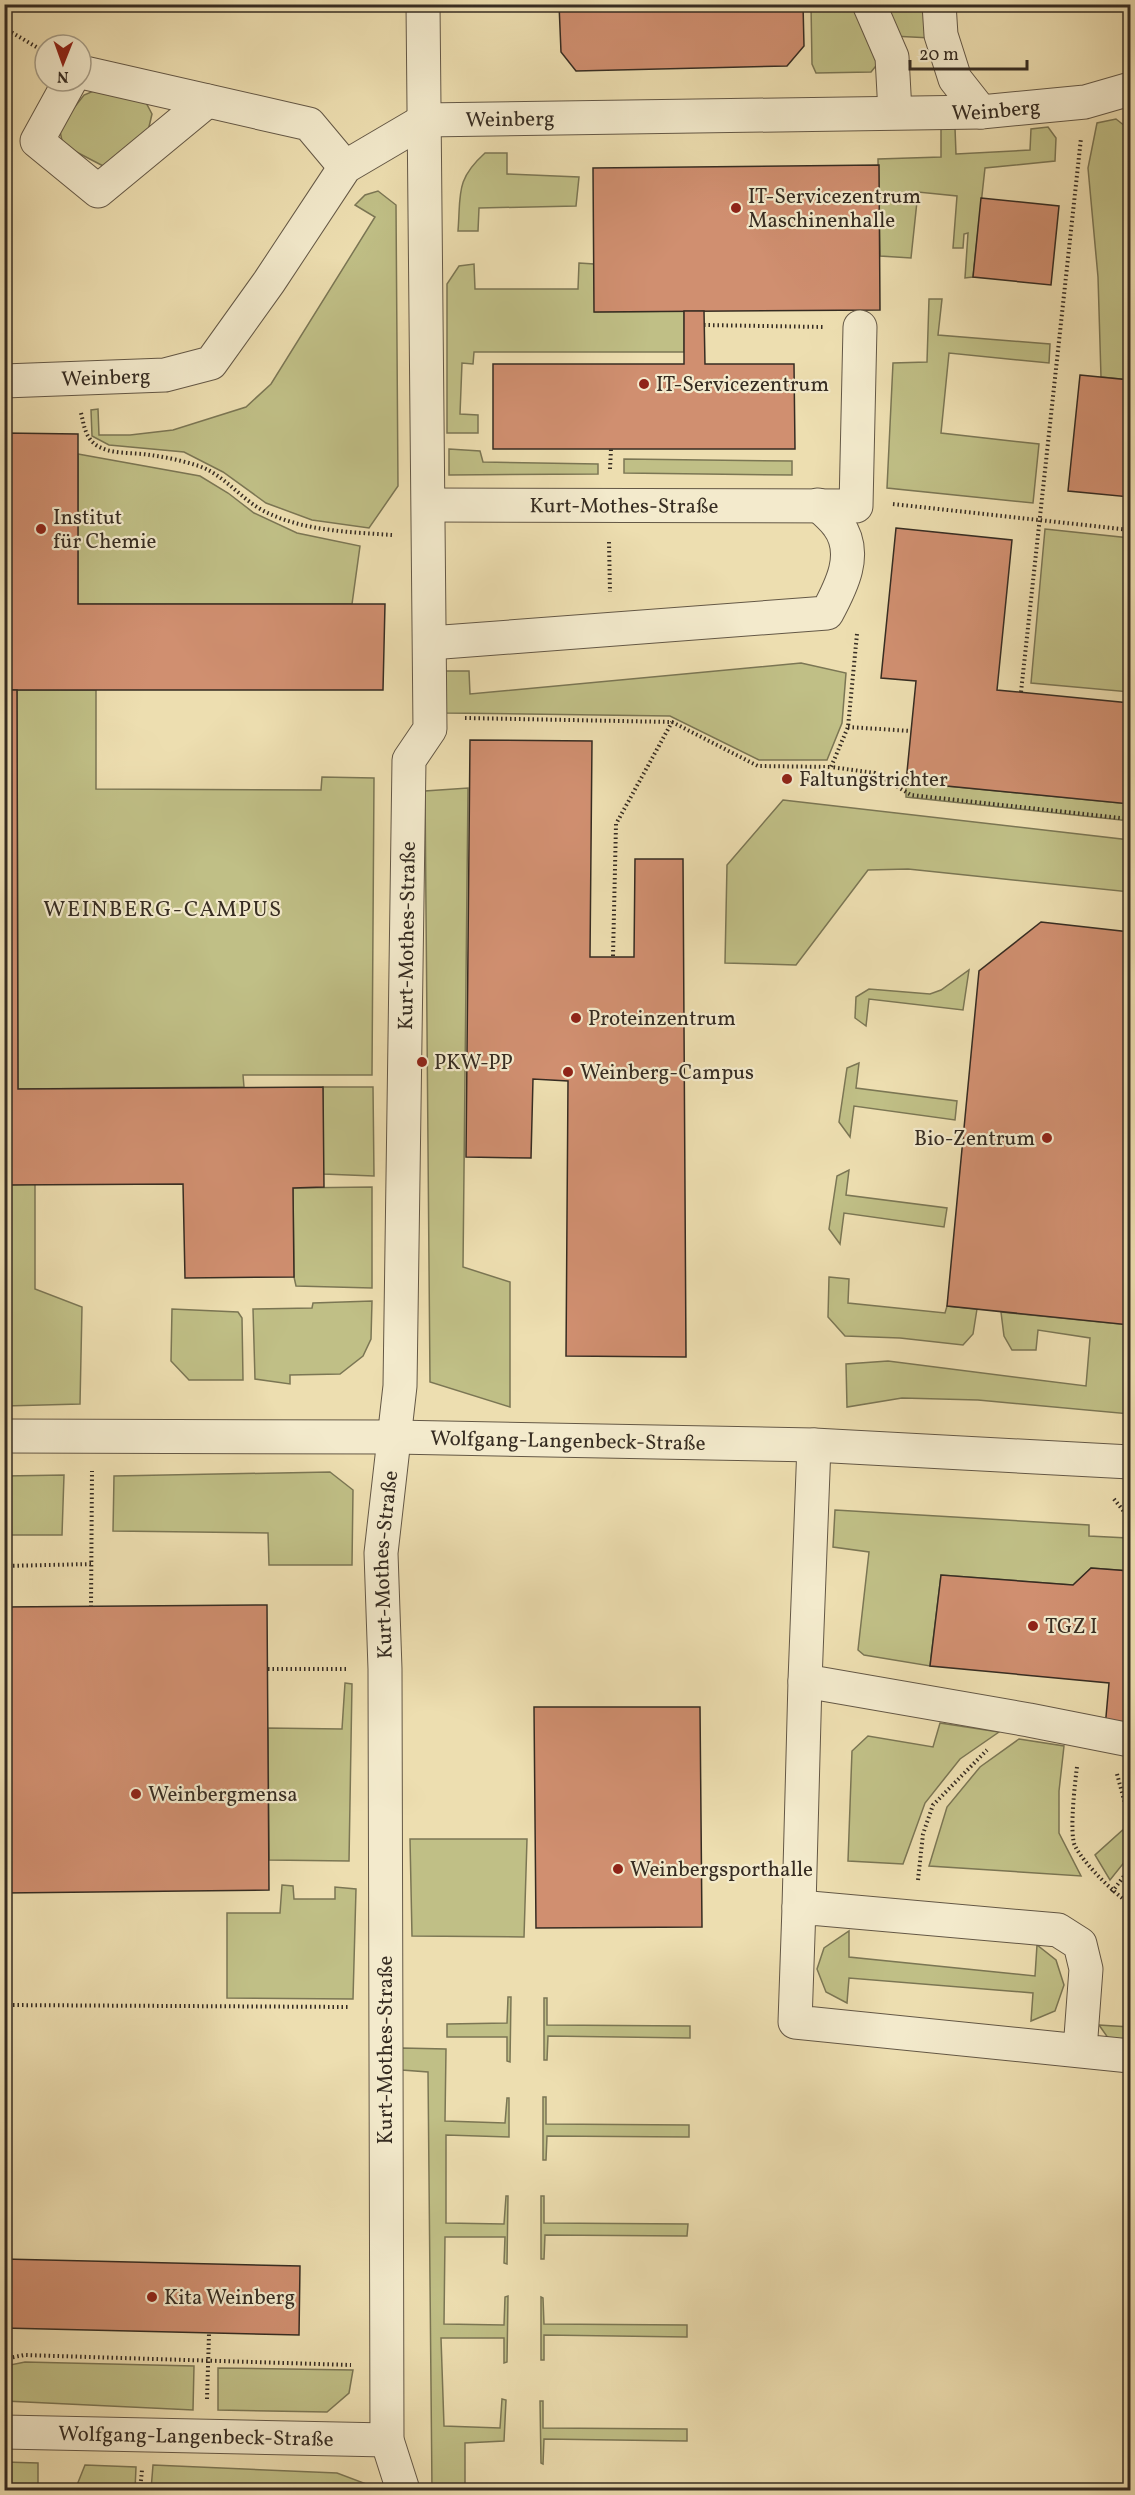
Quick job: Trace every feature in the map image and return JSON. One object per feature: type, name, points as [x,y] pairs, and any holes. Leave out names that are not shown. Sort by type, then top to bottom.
[{"type":"street","name":"Kurt-Mothes-Straße","points":[[403,2490],[387,2440],[385,1669],[381,1553],[400,1386],[409,760],[429,729],[429,505],[423,4]]},
{"type":"street","points":[[869,4],[892,57],[895,112]]},
{"type":"street","points":[[939,4],[941,34],[955,79],[981,112]]},
{"type":"street","points":[[93,75],[309,124],[345,167]]},
{"type":"street","name":"Weinberg","points":[[4,381],[165,375],[210,363],[269,282],[345,167],[425,120],[981,112],[1085,102],[1131,89]]},
{"type":"street","points":[[63,93],[37,141],[98,191],[207,101]]},
{"type":"street","points":[[856,506],[860,327]]},
{"type":"street","name":"Kurt-Mothes-Straße","points":[[429,505],[856,506]]},
{"type":"street","points":[[430,643],[827,613],[843,583],[848,549],[839,526],[818,505]]},
{"type":"street","name":"Wolfgang-Langenbeck-Straße","points":[[4,1436],[394,1437],[814,1445],[1131,1462]]},
{"type":"street","points":[[814,1445],[795,2022],[1131,2056]]},
{"type":"street","points":[[805,1681],[1126,1739]]},
{"type":"street","points":[[799,1907],[1058,1930],[1080,1944],[1086,1969],[1080,2050]]},
{"type":"street","name":"Wolfgang-Langenbeck-Straße","points":[[4,2432],[387,2440]]},
{"type":"path","points":[[4,28],[33,45]]},
{"type":"path","points":[[1021,692],[1085,102]]},
{"type":"path","points":[[704,325],[860,327]]},
{"type":"path","points":[[71,379],[86,435],[97,446],[120,453],[148,454],[200,466],[217,474],[262,509],[293,522],[355,532],[428,538]]},
{"type":"path","points":[[856,506],[891,504],[1131,530]]},
{"type":"path","points":[[609,506],[610,629]]},
{"type":"path","points":[[831,766],[848,727],[854,675]]},
{"type":"path","points":[[429,717],[672,722],[758,766],[831,766],[875,773],[911,795],[1131,819]]},
{"type":"path","points":[[613,956],[616,824],[672,722]]},
{"type":"path","points":[[848,727],[911,731]]},
{"type":"path","points":[[91,1607],[92,1517]]},
{"type":"path","points":[[4,1566],[92,1564]]},
{"type":"path","points":[[268,1669],[385,1669]]},
{"type":"path","points":[[914,1916],[923,1834],[933,1805],[980,1755],[1029,1720]]},
{"type":"path","points":[[1083,1731],[1073,1791],[1074,1845],[1112,1892],[1131,1904]]},
{"type":"path","points":[[1126,1739],[1116,1770],[1131,1822]]},
{"type":"path","points":[[1112,1892],[1131,1868]]},
{"type":"path","points":[[4,2005],[386,2007]]},
{"type":"path","points":[[207,2436],[209,2334]]},
{"type":"path","points":[[4,2359],[24,2355],[387,2366]]},
{"type":"shaded area","points":[[811,5],[858,5],[884,56],[871,72],[816,73],[812,64]]},
{"type":"shaded area","points":[[878,5],[929,5],[931,38],[892,36]]},
{"type":"shaded area","points":[[103,87],[144,99],[152,114],[148,131],[107,168],[63,145],[59,127],[84,95]]},
{"type":"shaded area","points":[[1116,119],[1130,130],[1130,380],[1101,377],[1098,277],[1088,168],[1097,123]]},
{"type":"shaded area","points":[[1048,127],[1056,138],[1055,161],[985,168],[973,277],[965,278],[968,233],[964,234],[963,248],[953,248],[957,196],[918,192],[911,258],[880,256],[878,159],[941,157],[941,128],[955,128],[956,154],[1030,150],[1031,129]]},
{"type":"shaded area","points":[[485,153],[507,153],[507,174],[579,177],[576,206],[479,208],[478,231],[458,231],[461,188],[469,171]]},
{"type":"shaded area","points":[[378,191],[396,205],[398,486],[369,528],[312,520],[266,503],[223,472],[184,452],[109,445],[92,436],[91,410],[98,409],[99,435],[130,435],[173,430],[246,407],[271,384],[375,217],[355,205],[365,195]]},
{"type":"shaded area","points":[[579,263],[594,264],[595,312],[684,311],[684,352],[474,352],[473,364],[462,363],[460,414],[478,415],[478,433],[447,433],[447,284],[459,266],[474,264],[475,289],[578,289]]},
{"type":"shaded area","points":[[929,299],[942,299],[938,335],[1050,344],[1049,363],[949,353],[941,433],[1039,444],[1033,503],[887,488],[893,363],[927,362]]},
{"type":"shaded area","points":[[449,449],[480,451],[483,462],[598,464],[598,474],[449,475]]},
{"type":"shaded area","points":[[78,454],[200,476],[228,493],[254,513],[297,533],[360,546],[352,604],[78,604]]},
{"type":"shaded area","points":[[624,459],[792,461],[792,475],[624,473]]},
{"type":"shaded area","points":[[1045,529],[1130,538],[1130,692],[1031,683]]},
{"type":"shaded area","points":[[801,663],[846,673],[842,723],[827,760],[759,760],[670,716],[446,713],[444,671],[469,671],[470,694]]},
{"type":"shaded area","points":[[17,690],[96,690],[96,789],[321,790],[322,777],[374,778],[372,1075],[243,1075],[244,1087],[18,1089]]},
{"type":"shaded area","points":[[906,782],[1130,804],[1130,821],[906,797]]},
{"type":"shaded area","points":[[468,788],[463,1267],[510,1282],[510,1407],[430,1382],[425,791]]},
{"type":"shaded area","points":[[783,800],[1130,840],[1130,892],[908,869],[868,870],[796,965],[725,963],[727,865]]},
{"type":"shaded area","points":[[969,970],[963,1010],[869,999],[866,1026],[855,1018],[856,997],[869,989],[930,994],[941,990]]},
{"type":"shaded area","points":[[859,1063],[856,1088],[957,1101],[955,1120],[854,1106],[850,1137],[839,1122],[847,1068]]},
{"type":"shaded area","points":[[323,1087],[373,1087],[374,1176],[323,1174]]},
{"type":"shaded area","points":[[849,1170],[846,1195],[947,1208],[944,1227],[844,1213],[840,1244],[829,1229],[837,1176]]},
{"type":"shaded area","points":[[35,1184],[35,1289],[82,1307],[80,1404],[5,1406],[4,1185]]},
{"type":"shaded area","points":[[372,1187],[372,1288],[296,1286],[293,1188]]},
{"type":"shaded area","points":[[829,1277],[849,1279],[848,1303],[945,1313],[947,1306],[977,1309],[973,1334],[963,1345],[900,1338],[845,1336],[828,1317]]},
{"type":"shaded area","points":[[372,1301],[371,1339],[363,1356],[340,1374],[290,1375],[290,1384],[255,1379],[253,1309],[312,1308],[313,1303]]},
{"type":"shaded area","points":[[172,1309],[238,1312],[242,1318],[243,1380],[189,1380],[171,1361]]},
{"type":"shaded area","points":[[1001,1312],[1130,1325],[1130,1414],[978,1400],[902,1398],[847,1407],[846,1364],[888,1361],[1086,1386],[1090,1338],[1038,1330],[1036,1350],[1012,1350],[1004,1336]]},
{"type":"shaded area","points":[[330,1472],[353,1490],[352,1565],[269,1565],[268,1533],[113,1531],[114,1476]]},
{"type":"shaded area","points":[[64,1475],[62,1535],[5,1535],[5,1476]]},
{"type":"shaded area","points":[[835,1510],[1089,1525],[1089,1536],[1128,1538],[1130,1571],[1091,1568],[1073,1585],[941,1575],[930,1666],[864,1655],[858,1650],[869,1552],[833,1547]]},
{"type":"shaded area","points":[[345,1683],[352,1684],[349,1861],[269,1860],[268,1728],[342,1729]]},
{"type":"shaded area","points":[[940,1723],[999,1732],[960,1759],[925,1803],[903,1864],[848,1861],[852,1751],[868,1736],[933,1747]]},
{"type":"shaded area","points":[[1019,1739],[1064,1746],[1059,1791],[1059,1833],[1081,1876],[929,1866],[947,1807],[980,1767]]},
{"type":"shaded area","points":[[1126,1827],[1130,1830],[1130,1855],[1110,1880],[1095,1855]]},
{"type":"shaded area","points":[[410,1839],[527,1839],[524,1937],[412,1936]]},
{"type":"shaded area","points":[[282,1885],[293,1886],[294,1899],[335,1899],[335,1887],[356,1889],[353,1999],[227,1998],[227,1913],[280,1913]]},
{"type":"shaded area","points":[[849,1931],[849,1957],[1035,1976],[1037,1945],[1056,1960],[1064,1985],[1055,2011],[1031,2021],[1033,1993],[849,1978],[847,2003],[826,1992],[817,1969],[824,1948]]},
{"type":"shaded area","points":[[508,1997],[511,1997],[510,2062],[507,2061],[507,2037],[447,2037],[447,2024],[507,2023]]},
{"type":"shaded area","points":[[544,1998],[547,1998],[547,2025],[690,2026],[690,2038],[548,2036],[547,2060],[544,2060]]},
{"type":"shaded area","points":[[1099,2025],[1130,2027],[1130,2047],[1113,2045]]},
{"type":"shaded area","points":[[402,2048],[446,2049],[445,2121],[505,2123],[507,2098],[509,2098],[509,2137],[446,2135],[446,2223],[504,2224],[506,2196],[508,2196],[507,2264],[504,2263],[505,2237],[445,2237],[444,2324],[504,2325],[505,2297],[508,2296],[507,2362],[504,2363],[504,2338],[441,2338],[444,2426],[500,2428],[502,2399],[506,2400],[504,2441],[465,2443],[465,2488],[488,2490],[432,2490],[428,2072],[402,2070]]},
{"type":"shaded area","points":[[543,2097],[546,2097],[546,2124],[689,2125],[689,2137],[547,2136],[546,2160],[543,2160]]},
{"type":"shaded area","points":[[541,2196],[544,2196],[544,2223],[688,2224],[687,2236],[545,2235],[544,2259],[541,2259]]},
{"type":"shaded area","points":[[541,2297],[543,2298],[544,2324],[687,2325],[687,2337],[544,2335],[544,2360],[541,2360]]},
{"type":"shaded area","points":[[25,2362],[194,2366],[193,2410],[5,2401],[5,2366]]},
{"type":"shaded area","points":[[218,2368],[353,2370],[349,2393],[327,2412],[218,2410]]},
{"type":"shaded area","points":[[540,2401],[543,2401],[543,2428],[687,2429],[687,2441],[544,2439],[543,2464],[541,2463]]},
{"type":"shaded area","points":[[5,2462],[38,2463],[38,2490],[5,2490]]},
{"type":"shaded area","points":[[85,2465],[136,2467],[135,2490],[75,2490]]},
{"type":"shaded area","points":[[153,2465],[337,2473],[369,2485],[371,2490],[151,2490]]},
{"type":"building","points":[[559,4],[803,4],[804,46],[787,66],[576,71],[561,52]]},
{"type":"building","name":"IT-Servicezentrum Maschinenhalle","points":[[879,165],[880,310],[594,312],[593,168]]},
{"type":"building","points":[[981,198],[1059,206],[1051,285],[973,277]]},
{"type":"building","name":"IT-Servicezentrum","points":[[684,311],[704,311],[705,364],[794,364],[795,449],[493,449],[493,364],[684,364]]},
{"type":"building","points":[[1080,375],[1130,380],[1130,497],[1068,491]]},
{"type":"building","name":"Institut für Chemie","points":[[4,433],[78,434],[78,604],[385,604],[383,690],[4,690]]},
{"type":"building","points":[[896,528],[1012,540],[997,690],[1130,703],[1130,804],[906,782],[916,681],[881,678]]},
{"type":"building","points":[[4,690],[17,690],[18,1089],[323,1087],[324,1187],[293,1188],[294,1277],[185,1278],[183,1184],[4,1185]]},
{"type":"building","name":"Proteinzentrum","points":[[470,740],[592,741],[590,957],[634,957],[635,859],[683,859],[686,1357],[566,1356],[568,1081],[533,1079],[531,1158],[466,1157]]},
{"type":"building","name":"Bio-Zentrum","points":[[1041,922],[1130,932],[1130,1325],[947,1306],[979,971]]},
{"type":"building","name":"TGZ I","points":[[1091,1568],[1130,1571],[1130,1730],[1105,1728],[1109,1683],[930,1666],[941,1575],[1073,1585]]},
{"type":"building","name":"Weinbergmensa","points":[[267,1605],[269,1890],[4,1893],[4,1607]]},
{"type":"building","name":"Weinbergsporthalle","points":[[534,1707],[700,1707],[702,1927],[536,1928]]},
{"type":"building","name":"Kita Weinberg","points":[[4,2259],[300,2266],[299,2335],[4,2328]]},
{"type":"place","name":"IT-Servicezentrum Maschinenhalle","points":[[736,208]]},
{"type":"place","name":"IT-Servicezentrum","points":[[644,384]]},
{"type":"place","name":"Institut für Chemie","points":[[41,529]]},
{"type":"place","name":"Faltungstrichter","points":[[787,779]]},
{"type":"place","name":"Proteinzentrum","points":[[576,1018]]},
{"type":"place","name":"PKW-PP","points":[[422,1062]]},
{"type":"place","name":"Weinberg-Campus","points":[[568,1072]]},
{"type":"place","name":"Bio-Zentrum","points":[[1047,1138]]},
{"type":"place","name":"TGZ I","points":[[1033,1626]]},
{"type":"place","name":"Weinbergmensa","points":[[136,1794]]},
{"type":"place","name":"Weinbergsporthalle","points":[[618,1869]]},
{"type":"place","name":"Kita Weinberg","points":[[152,2297]]},
{"type":"district","name":"WEINBERG-CAMPUS","points":[[163,908]]}]
